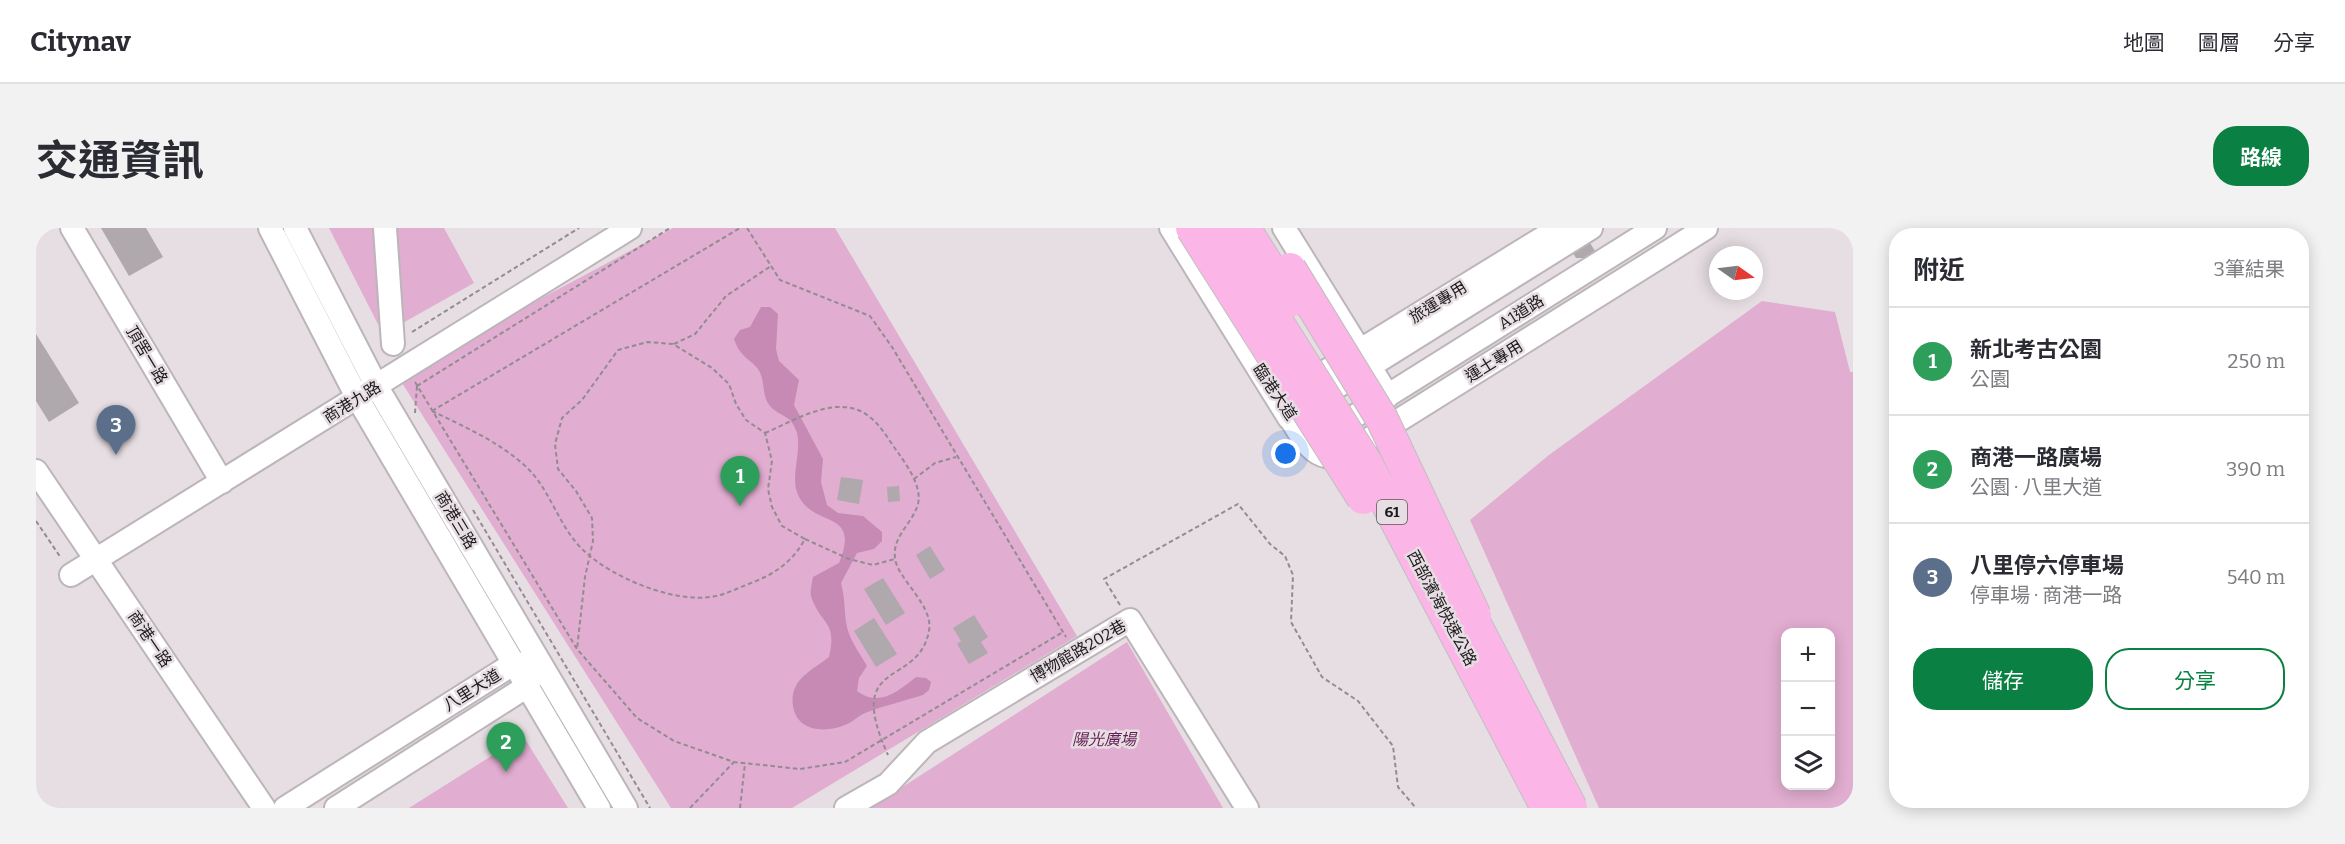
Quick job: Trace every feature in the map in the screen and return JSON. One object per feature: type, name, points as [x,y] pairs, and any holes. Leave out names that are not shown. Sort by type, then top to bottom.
[{"type":"highway","points":[[1192,228],[1491,677]]},
{"type":"highway","name":"西部濱海快速公路","points":[[1218,228],[1366,463],[1491,677],[1571,808]]},
{"type":"highway","name":"西部濱海快速公路","points":[[1244,228],[1383,455],[1491,677],[1546,808]]},
{"type":"highway","points":[[1264,228],[1382,419],[1491,677]]},
{"type":"street","name":"頂罟一路","points":[[72,228],[222,482]]},
{"type":"street","name":"商港三路","points":[[270,228],[368,393],[540,663],[626,808]]},
{"type":"street","name":"商港三路","points":[[295,228],[368,393],[513,664],[599,808]]},
{"type":"street","points":[[385,228],[393,344]]},
{"type":"street","name":"商港九路","points":[[71,575],[368,393],[630,228]]},
{"type":"street","name":"臨港大道","points":[[1171,228],[1289,418],[1300,428],[1319,432],[1350,419],[1388,396]]},
{"type":"street","points":[[1227,228],[1326,379]]},
{"type":"street","points":[[1237,228],[1350,419]]},
{"type":"street","points":[[1284,228],[1388,396]]},
{"type":"street","name":"A1道路","points":[[1326,379],[1517,275],[1564,235],[1591,228]]},
{"type":"street","name":"A1道路","points":[[1388,396],[1654,228]]},
{"type":"street","name":"運土專用","points":[[1289,418],[1311,450],[1326,456],[1345,454],[1706,228]]},
{"type":"street","name":"旅運專用","points":[[1365,359],[1564,235]]},
{"type":"street","points":[[1517,275],[1534,304]]},
{"type":"street","name":"商港一路","points":[[36,471],[264,808]]},
{"type":"street","name":"博物館路202巷","points":[[846,808],[888,784],[927,742],[1130,620],[1247,808]]},
{"type":"street","name":"八里大道","points":[[285,808],[513,664],[540,663]]},
{"type":"street","name":"八里大道","points":[[336,808],[526,687],[540,663]]},
{"type":"path","points":[[393,344],[579,228]]},
{"type":"path","points":[[417,386],[670,228]]},
{"type":"path","points":[[432,411],[740,228]]},
{"type":"path","points":[[747,228],[780,280],[870,316],[1075,652]]},
{"type":"path","points":[[673,344],[695,333],[726,296],[771,266]]},
{"type":"path","points":[[577,649],[585,577],[594,542],[592,518],[576,491],[558,469],[555,444],[562,418],[582,400],[618,350],[647,342],[673,344],[712,368],[729,384],[736,404],[746,420],[765,433],[772,461],[768,489],[772,507],[782,526],[805,539],[849,558],[873,565],[895,559]]},
{"type":"path","points":[[417,386],[577,649],[637,718],[674,741],[734,762],[800,769],[845,762],[1063,632]]},
{"type":"path","points":[[415,413],[417,386]]},
{"type":"path","points":[[765,433],[831,406],[851,407],[871,418],[914,479],[918,503],[897,539],[895,559],[926,612],[930,628],[925,647],[913,659],[887,676],[874,698],[873,716],[897,774]]},
{"type":"path","points":[[432,411],[479,434],[523,464],[546,493],[562,527],[608,570],[632,581],[675,595],[714,596],[781,570],[798,552],[805,539]]},
{"type":"path","points":[[914,479],[934,463],[957,457]]},
{"type":"path","points":[[469,504],[650,808]]},
{"type":"path","points":[[1130,620],[1104,579],[1238,504],[1270,544],[1285,556],[1293,575],[1291,622],[1322,677],[1358,701],[1393,746],[1398,787],[1416,808]]},
{"type":"path","points":[[36,521],[71,575]]},
{"type":"path","points":[[690,808],[734,762]]},
{"type":"path","points":[[740,808],[745,763]]},
{"type":"green space","points":[[329,228],[444,228],[474,283],[383,334]]},
{"type":"green space","points":[[673,228],[835,228],[1077,636],[792,808],[671,808],[397,375]]},
{"type":"green space","points":[[1762,301],[1835,312],[1850,372],[1853,372],[1853,808],[1599,808],[1470,520],[1549,455]]},
{"type":"green space","name":"陽光廣場","points":[[1127,642],[1223,808],[870,808]]},
{"type":"green space","points":[[523,736],[568,808],[409,808]]},
{"type":"shaded area","points":[[761,307],[770,307],[778,314],[776,349],[779,361],[799,380],[794,405],[823,459],[821,482],[827,505],[838,513],[863,516],[882,532],[882,541],[874,549],[857,553],[841,583],[847,628],[867,666],[859,678],[857,691],[865,696],[881,698],[895,692],[916,677],[926,678],[931,682],[929,690],[923,695],[872,710],[837,728],[821,729],[806,726],[796,715],[793,697],[794,689],[803,677],[829,657],[830,629],[815,605],[811,589],[813,577],[839,563],[844,546],[844,535],[840,527],[807,507],[799,497],[795,482],[798,441],[795,427],[790,420],[769,405],[759,370],[740,352],[734,339],[740,330],[750,327]]},
{"type":"building","points":[[101,228],[146,228],[163,257],[129,276]]},
{"type":"building","points":[[1587,238],[1595,251],[1584,258],[1576,258],[1573,253],[1575,246]]},
{"type":"building","points":[[36,334],[79,403],[49,422],[36,401]]},
{"type":"building","points":[[841,477],[863,480],[859,504],[837,500]]},
{"type":"building","points":[[899,486],[900,501],[888,502],[887,487]]},
{"type":"building","points":[[930,546],[945,570],[930,579],[916,555]]},
{"type":"building","points":[[883,578],[905,613],[886,625],[864,589]]},
{"type":"building","points":[[974,615],[988,637],[981,642],[988,653],[969,664],[957,644],[961,641],[953,628]]},
{"type":"building","points":[[874,618],[897,654],[876,667],[854,631]]},
{"type":"place","name":"八里停六停車場","points":[[116,455]]},
{"type":"place","name":"新北考古公園","points":[[740,506]]},
{"type":"place","name":"商港一路廣場","points":[[506,772]]}]
